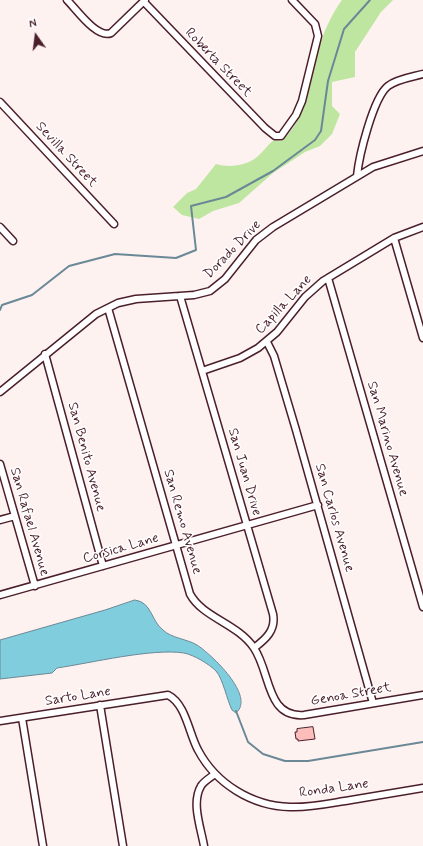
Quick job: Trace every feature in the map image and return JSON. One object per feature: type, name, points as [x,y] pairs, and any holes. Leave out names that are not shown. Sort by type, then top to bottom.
[{"type":"street","points":[[67,0],[96,30],[104,34],[111,33],[144,1]]},
{"type":"street","name":"Roberta Street","points":[[144,1],[265,128],[278,137],[284,134],[302,102],[318,36],[316,27],[292,0]]},
{"type":"street","points":[[357,176],[362,148],[383,91],[391,84],[423,74]]},
{"type":"street","name":"Sevilla Street","points":[[0,102],[114,224]]},
{"type":"street","name":"Dorado Drive","points":[[0,392],[83,322],[108,308],[136,299],[203,293],[216,287],[230,274],[253,244],[266,232],[357,176],[383,163],[423,151]]},
{"type":"street","points":[[0,227],[13,241]]},
{"type":"street","name":"Capilla Lane","points":[[202,371],[240,358],[267,342],[286,322],[305,297],[328,278],[394,238],[423,227]]},
{"type":"street","points":[[394,238],[423,338]]},
{"type":"street","name":"San Marino Avenue","points":[[328,278],[423,607]]},
{"type":"street","name":"San Juan Drive","points":[[180,296],[274,619],[269,634],[254,648]]},
{"type":"street","name":"San Remo Avenue","points":[[108,308],[188,589],[195,602],[238,630],[254,648],[274,698],[284,711]]},
{"type":"street","name":"San Carlos Avenue","points":[[267,342],[274,356],[318,505],[373,703]]},
{"type":"street","name":"San Benito Avenue","points":[[45,354],[104,566]]},
{"type":"street","name":"San Rafael Avenue","points":[[0,464],[35,586]]},
{"type":"street","name":"Corsica Lane","points":[[0,596],[318,505]]},
{"type":"street","points":[[0,520],[15,516]]},
{"type":"street","name":"Ronda Lane","points":[[159,696],[168,695],[179,703],[198,750],[215,774],[232,788],[248,797],[271,805],[309,807],[423,788]]},
{"type":"street","name":"Genoa Street","points":[[284,711],[292,715],[304,715],[423,695]]},
{"type":"street","name":"Sarto Lane","points":[[0,721],[159,696]]},
{"type":"street","points":[[100,705],[123,846]]},
{"type":"street","points":[[22,718],[43,846]]},
{"type":"street","points":[[204,846],[197,798],[201,786],[215,774]]},
{"type":"green space","points":[[342,0],[393,0],[381,12],[355,52],[355,77],[332,82],[332,106],[340,114],[332,134],[320,146],[305,152],[273,173],[239,203],[213,211],[199,219],[182,215],[173,207],[187,193],[196,189],[216,164],[232,166],[249,162],[258,156],[274,140],[281,141],[290,132],[306,99],[320,44],[325,31],[334,12]]},
{"type":"water","points":[[135,600],[141,601],[145,604],[156,622],[166,633],[197,645],[221,666],[236,686],[240,696],[241,706],[236,713],[232,710],[221,679],[216,671],[201,660],[184,653],[171,652],[139,654],[57,668],[52,673],[0,679],[0,640]]},
{"type":"building","points":[[313,727],[315,739],[298,741],[298,739],[296,739],[295,732],[297,732],[297,729]]},
{"type":"waterway","points":[[0,310],[2,305],[32,295],[69,266],[115,254],[176,258],[196,250],[191,206],[226,197],[273,171],[315,140],[321,131],[328,81],[344,29],[370,0]]},
{"type":"waterway","points":[[236,711],[248,742],[263,754],[285,761],[308,761],[423,742]]}]
